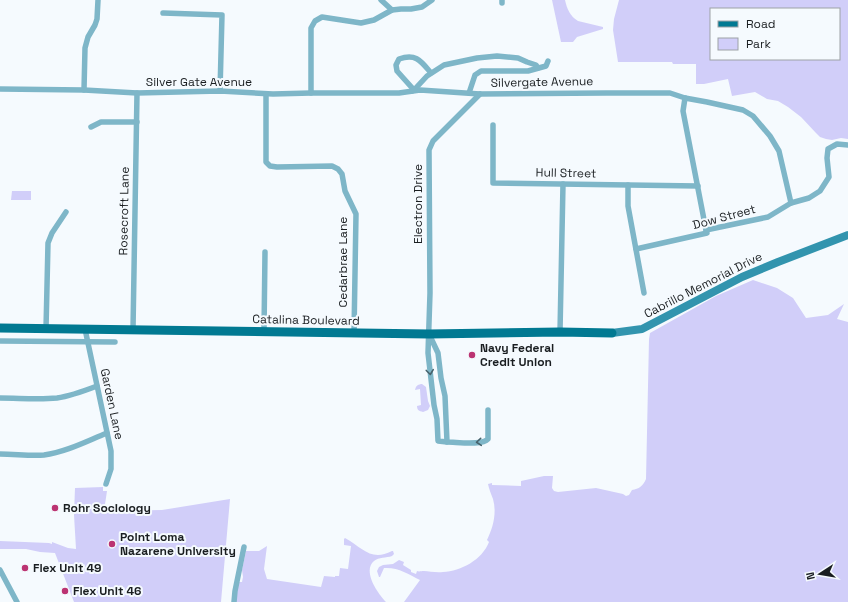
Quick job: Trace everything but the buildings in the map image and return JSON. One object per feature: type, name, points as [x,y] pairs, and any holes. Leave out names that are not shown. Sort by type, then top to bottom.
[{"type":"main road","name":"Cabrillo Memorial Drive","points":[[612,333],[642,329],[742,277],[848,235]]},
{"type":"main road","name":"Catalina Boulevard","points":[[0,328],[429,334],[560,332],[612,333]]},
{"type":"street","points":[[84,90],[85,48],[88,37],[97,19],[98,0]]},
{"type":"street","points":[[381,0],[392,10]]},
{"type":"street","points":[[311,93],[311,28],[315,21],[322,17],[361,23],[374,20],[392,10],[411,10],[422,7],[432,0]]},
{"type":"street","points":[[163,13],[222,15],[220,91]]},
{"type":"street","points":[[431,73],[421,60],[412,57],[404,57],[399,59],[396,65],[397,71],[413,91],[427,76],[444,65],[477,58],[497,56],[518,58],[536,65],[538,68]]},
{"type":"street","points":[[469,93],[475,75],[480,71],[528,71],[546,66],[548,61]]},
{"type":"street","name":"Silver Gate Avenue","points":[[0,89],[84,90],[137,93],[220,91],[266,94],[399,93]]},
{"type":"street","name":"Silvergate Avenue","points":[[399,93],[420,90],[480,94],[670,93],[685,98]]},
{"type":"street","name":"Rosecroft Lane","points":[[133,330],[137,93]]},
{"type":"street","name":"Cedarbrae Lane","points":[[266,94],[266,162],[270,166],[332,166],[338,169],[342,174],[345,191],[356,214],[354,333]]},
{"type":"street","name":"Electron Drive","points":[[429,334],[438,353],[445,396],[447,442],[438,442],[437,419],[428,354],[429,150],[433,141],[480,94]]},
{"type":"street","points":[[706,230],[683,111],[685,98],[743,110],[753,116],[770,136],[778,151],[790,203]]},
{"type":"street","points":[[91,127],[101,122],[137,122]]},
{"type":"street","name":"Hull Street","points":[[493,125],[493,183],[698,186]]},
{"type":"street","name":"Dow Street","points":[[636,249],[707,233],[706,230],[768,217],[790,203],[810,198],[820,191],[829,177],[827,158],[828,150],[837,144],[848,145]]},
{"type":"street","points":[[560,332],[563,184]]},
{"type":"street","points":[[628,185],[628,206],[644,293]]},
{"type":"street","points":[[46,329],[48,243],[52,233],[66,212]]},
{"type":"street","points":[[264,332],[265,252]]},
{"type":"street","name":"Garden Lane","points":[[85,329],[111,451],[111,469],[106,484]]},
{"type":"street","points":[[0,341],[115,342]]},
{"type":"street","points":[[0,398],[58,398],[97,386]]},
{"type":"street","points":[[447,442],[486,442],[488,439],[488,410]]},
{"type":"street","points":[[0,454],[43,455],[56,453],[107,432]]},
{"type":"street","points":[[234,602],[244,547]]},
{"type":"street","points":[[0,570],[17,602]]},
{"type":"green space","points":[[552,0],[565,0],[569,12],[575,19],[603,27],[603,29],[577,37],[573,42],[561,42]]},
{"type":"green space","points":[[619,0],[848,0],[848,139],[841,138],[832,140],[820,137],[801,117],[788,107],[778,101],[767,99],[755,92],[732,96],[728,79],[704,84],[696,84],[696,64],[673,64],[672,62],[618,62],[613,30]]},
{"type":"green space","points":[[12,191],[31,191],[31,200],[11,200]]},
{"type":"green space","points":[[753,280],[777,288],[793,298],[806,318],[828,315],[844,304],[837,319],[848,322],[848,602],[404,602],[420,580],[403,571],[389,568],[384,568],[379,577],[377,571],[379,567],[393,564],[399,560],[404,562],[403,565],[411,570],[411,572],[416,574],[417,571],[450,571],[464,567],[476,559],[486,548],[489,542],[487,540],[494,520],[494,504],[488,484],[492,483],[492,485],[521,486],[521,481],[544,476],[553,476],[552,488],[554,491],[558,492],[596,488],[626,496],[629,495],[632,490],[637,489],[644,484],[646,479],[650,333],[716,296]]},
{"type":"green space","points":[[422,384],[426,387],[430,406],[428,410],[423,412],[418,410],[417,407],[421,405],[420,389],[415,390],[417,386]]},
{"type":"green space","name":"Point Loma Nazarene University","points":[[103,487],[103,491],[107,491],[104,511],[162,510],[230,499],[221,602],[74,602],[55,553],[26,549],[0,549],[0,541],[52,544],[52,542],[68,548],[76,549],[74,515],[75,488]]},
{"type":"green space","points":[[345,538],[367,552],[373,554],[385,554],[393,551],[394,554],[392,556],[380,558],[374,561],[370,570],[372,582],[386,602],[235,602],[238,582],[242,582],[242,570],[246,551],[259,551],[267,546],[264,569],[267,579],[321,587],[324,576],[339,576],[340,568],[348,569],[351,546],[344,545]]},
{"type":"place","name":"Navy Federal Credit Union","points":[[472,355]]},
{"type":"place","name":"Rohr Sociology","points":[[55,508]]},
{"type":"place","name":"Point Loma Nazarene University","points":[[112,544]]},
{"type":"place","name":"Flex Unit 49","points":[[25,568]]},
{"type":"place","name":"Flex Unit 46","points":[[65,591]]}]
